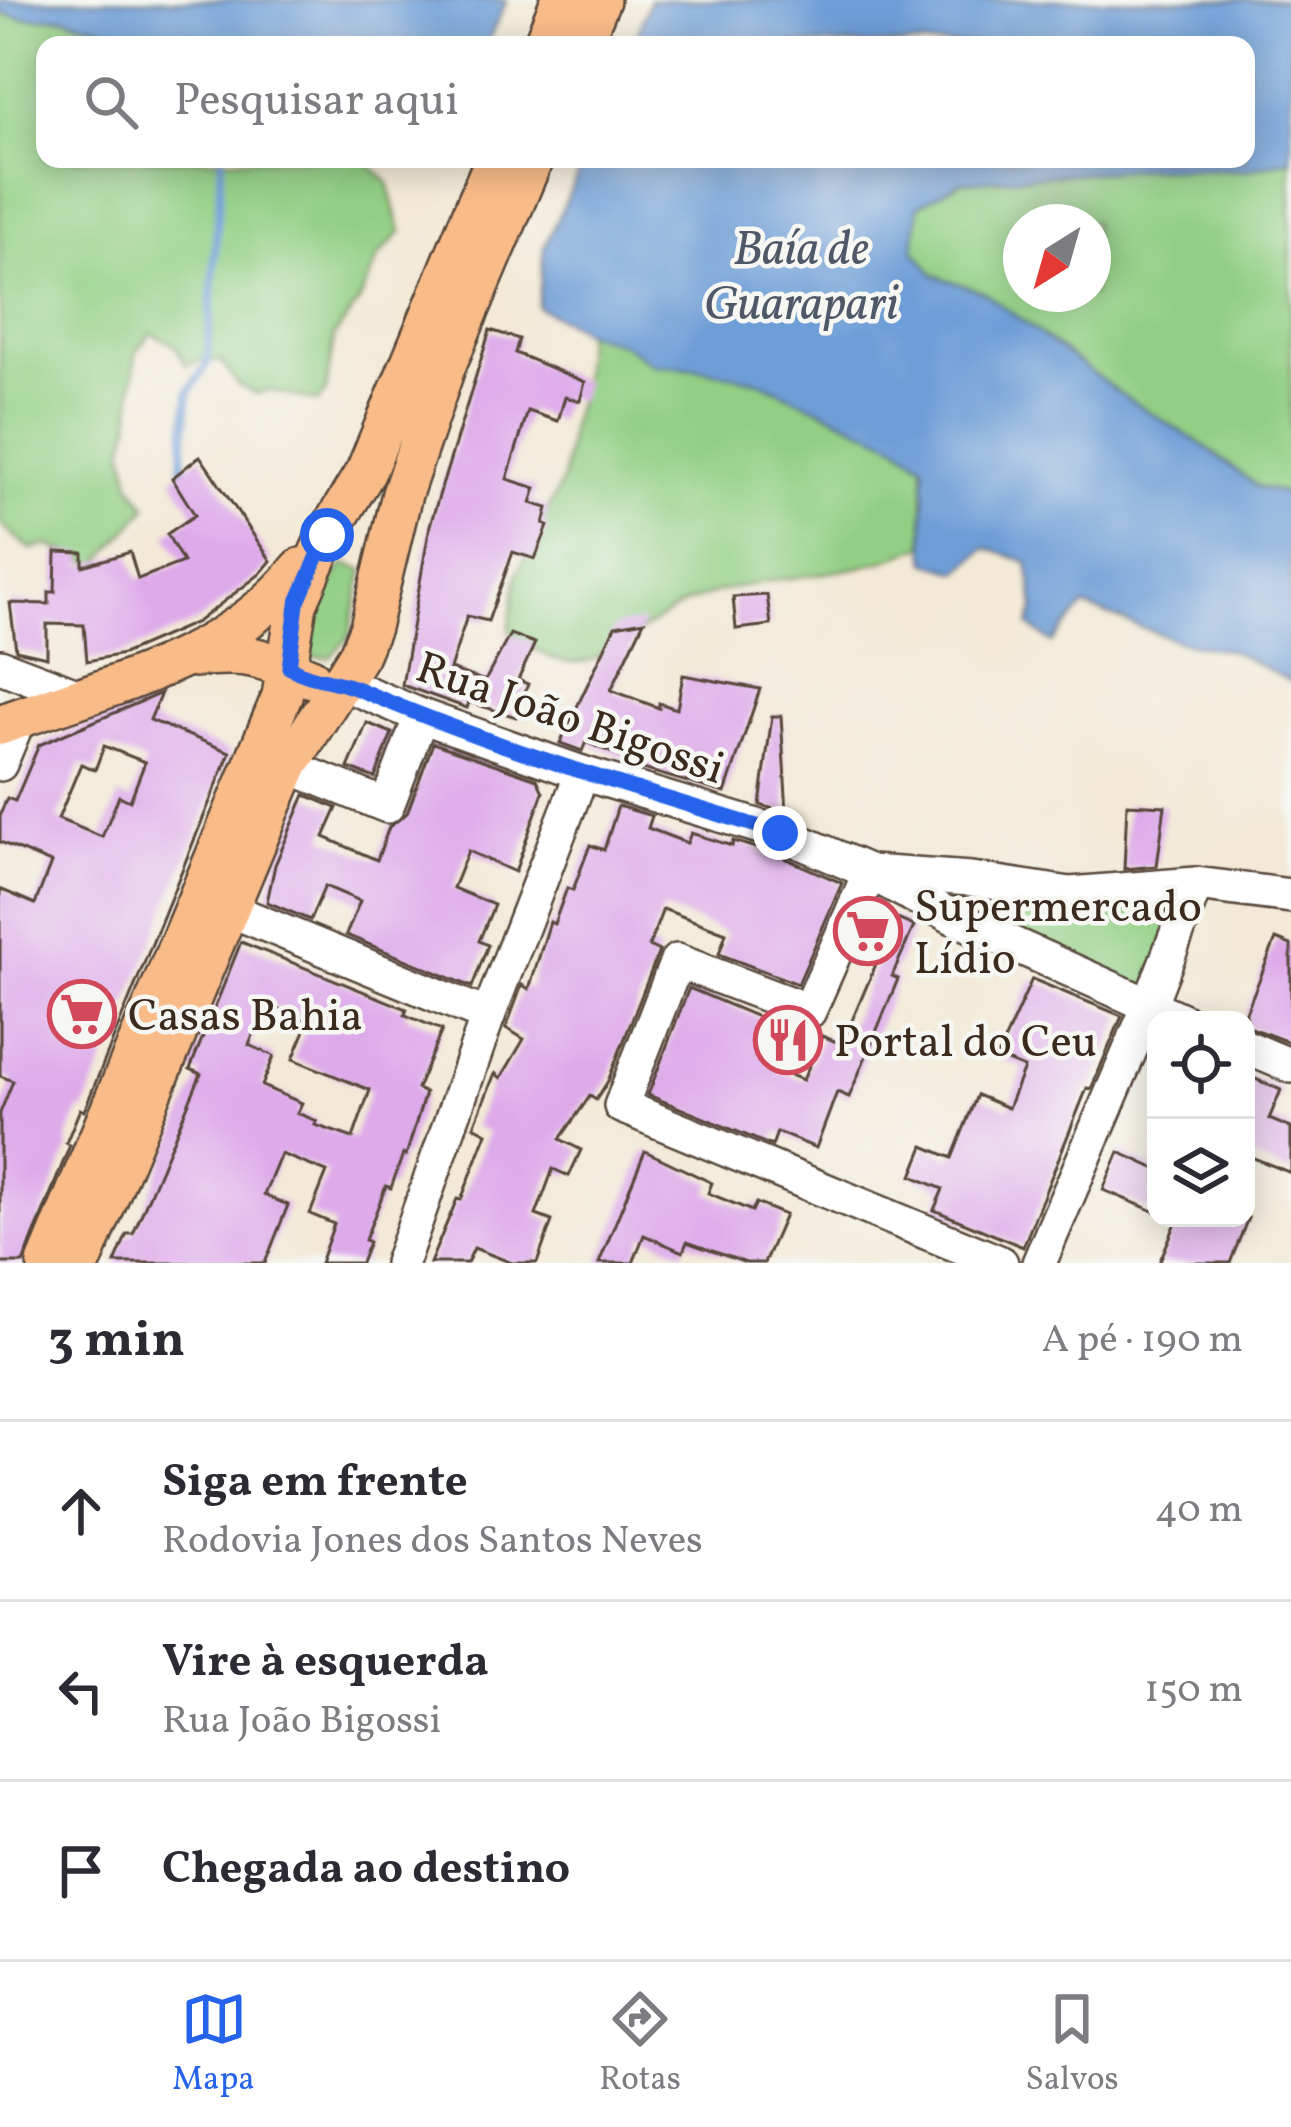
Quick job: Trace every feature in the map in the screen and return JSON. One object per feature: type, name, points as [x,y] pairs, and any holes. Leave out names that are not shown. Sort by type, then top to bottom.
[{"type":"main road","points":[[547,36],[561,0]]},
{"type":"main road","points":[[585,36],[600,0]]},
{"type":"main road","points":[[10,722],[190,658],[243,626],[279,596],[327,535],[366,470],[491,168]]},
{"type":"main road","points":[[214,903],[370,627],[402,494],[446,365],[529,168]]},
{"type":"main road","points":[[47,1263],[103,1170],[214,903],[282,696],[297,604],[327,535]]},
{"type":"main road","points":[[190,658],[242,653],[314,679],[340,682]]},
{"type":"main road","points":[[81,1263],[103,1170]]},
{"type":"street","points":[[0,666],[79,696]]},
{"type":"street","name":"Rua João Bigossi","points":[[340,682],[582,773],[780,833],[870,872],[970,879],[1070,894],[1209,886],[1291,896]]},
{"type":"street","points":[[288,766],[387,806],[421,716]]},
{"type":"street","points":[[0,764],[10,722]]},
{"type":"street","points":[[401,1263],[488,1016],[582,773]]},
{"type":"street","points":[[1001,1263],[621,1106],[677,962],[809,1011],[870,872],[955,918],[1161,1011]]},
{"type":"street","points":[[1039,1263],[1149,1006],[1209,886]]},
{"type":"street","points":[[214,903],[488,1016]]},
{"type":"street","points":[[1255,1051],[1291,1066]]},
{"type":"green space","points":[[0,13],[63,17],[120,32],[163,36],[36,36],[36,168],[373,168],[388,182],[401,232],[379,256],[359,302],[334,336],[326,392],[318,402],[267,390],[257,394],[238,385],[221,361],[186,365],[175,345],[151,333],[136,352],[124,449],[131,483],[147,507],[97,565],[48,545],[31,549],[0,524]]},
{"type":"green space","points":[[1291,159],[1291,494],[1259,488],[1010,312],[1111,312],[1111,204],[1003,204],[1003,306],[985,293],[934,275],[914,250],[918,206],[960,182],[1147,168],[1246,170]]},
{"type":"green space","points":[[585,332],[623,344],[654,365],[756,380],[896,444],[924,465],[924,545],[866,565],[718,592],[689,602],[584,662],[563,662],[535,649],[509,631],[517,574],[563,479],[581,386]]},
{"type":"green space","points":[[344,564],[364,570],[349,637],[330,657],[311,657],[307,619]]},
{"type":"green space","points":[[969,890],[1082,912],[1179,907],[1146,988],[963,909]]},
{"type":"water","points":[[0,0],[507,0],[490,36],[163,36],[120,32],[63,17],[0,13]]},
{"type":"water","name":"Baía de Guarapari","points":[[650,0],[1291,0],[1291,159],[1255,168],[1255,36],[636,36]]},
{"type":"water","name":"Baía de Guarapari","points":[[581,168],[1147,168],[961,182],[918,206],[914,250],[934,275],[985,293],[1003,306],[1003,312],[1010,312],[1259,488],[1291,494],[1291,682],[1232,651],[1181,642],[1084,606],[1052,643],[1029,626],[1035,607],[1028,562],[986,548],[958,572],[927,562],[924,465],[896,444],[756,380],[654,365],[623,344],[585,332],[538,307],[544,248]]},
{"type":"water","name":"Baía de Guarapari","points":[[1147,168],[1254,168],[1246,170]]},
{"type":"building","points":[[490,330],[519,339],[515,353],[585,382],[580,401],[565,397],[558,421],[528,411],[507,479],[536,488],[531,503],[548,508],[544,524],[548,526],[535,559],[513,552],[488,621],[467,616],[450,669],[485,681],[510,634],[535,643],[518,680],[528,684],[516,717],[469,702],[467,708],[402,685],[430,525]]},
{"type":"building","points":[[200,456],[271,561],[260,574],[197,622],[123,654],[87,661],[84,625],[47,624],[47,657],[16,650],[10,603],[49,604],[49,592],[55,592],[56,552],[83,553],[83,566],[130,552],[138,579],[183,562],[167,534],[195,515],[172,478]]},
{"type":"building","points":[[767,595],[771,625],[736,629],[733,597]]},
{"type":"building","points":[[644,621],[611,690],[659,708],[659,703],[677,709],[683,675],[760,689],[725,793],[629,765],[630,760],[586,742],[582,751],[560,743],[615,626]]},
{"type":"building","points":[[161,693],[150,720],[230,752],[84,1111],[80,1109],[66,1143],[70,1145],[23,1263],[0,1263],[0,1113],[13,1081],[0,1076],[0,889],[35,904],[51,863],[0,842],[0,815],[7,798],[15,801],[39,745]],"holes":[[[104,746],[145,762],[130,801],[119,796],[102,837],[58,819],[81,764],[95,770]]]},
{"type":"building","points":[[772,716],[781,716],[787,813],[760,805]]},
{"type":"building","points":[[367,723],[392,733],[375,778],[348,768]]},
{"type":"building","points":[[433,743],[537,779],[543,792],[515,872],[468,851],[453,888],[494,905],[479,941],[488,945],[472,987],[346,935],[360,901],[325,886],[310,920],[267,902],[275,865],[305,795],[337,808],[324,837],[377,860],[389,827],[407,813]]},
{"type":"building","points":[[1127,804],[1165,806],[1157,866],[1124,869]]},
{"type":"building","points":[[618,806],[652,816],[648,828],[687,843],[691,833],[732,846],[733,841],[842,883],[798,984],[719,954],[726,933],[663,909],[649,946],[659,951],[608,1081],[596,1100],[590,1096],[560,1139],[581,1150],[569,1176],[553,1169],[536,1215],[552,1221],[537,1263],[512,1263],[474,1248],[467,1263],[430,1263],[487,1133],[474,1126],[495,1073],[501,1078],[524,1039],[506,1028],[522,985],[529,989],[550,922],[554,924],[567,888],[573,890],[590,845],[604,850]]},
{"type":"building","points":[[876,910],[914,926],[892,976],[898,979],[849,1097],[837,1092],[816,1148],[777,1132],[772,1146],[648,1095],[689,988],[791,1031],[777,1070],[803,1080],[822,1036],[842,1044],[876,964],[856,955]]},
{"type":"building","points":[[1276,939],[1291,945],[1291,1043],[1255,1029],[1255,1011],[1246,1011]]},
{"type":"building","points":[[241,942],[407,1009],[405,1015],[442,1030],[417,1089],[425,1093],[406,1156],[403,1154],[391,1188],[386,1186],[361,1263],[320,1263],[334,1224],[310,1214],[327,1172],[281,1154],[264,1195],[288,1205],[265,1263],[115,1263],[127,1234],[133,1234],[201,1074],[190,1069]],"holes":[[[266,1005],[309,1021],[293,1059],[370,1090],[353,1138],[315,1125],[317,1121],[297,1113],[302,1103],[262,1086],[274,1056],[249,1045]]]},
{"type":"building","points":[[1032,979],[1122,1016],[1091,1089],[1087,1088],[1023,1247],[934,1210],[943,1189],[912,1176],[924,1146],[952,1158],[977,1095],[1008,1108],[1024,1068],[997,1057]]},
{"type":"building","points":[[1255,1079],[1281,1090],[1269,1119],[1291,1128],[1291,1173],[1255,1159]]},
{"type":"building","points":[[645,1151],[712,1183],[708,1193],[752,1211],[756,1203],[785,1215],[764,1263],[746,1263],[687,1242],[683,1252],[644,1235],[633,1263],[599,1263]]},
{"type":"building","points":[[1119,1152],[1147,1165],[1147,1208],[1103,1190]]},
{"type":"building","points":[[1174,1227],[1244,1227],[1230,1263],[1159,1263]]},
{"type":"waterway","points":[[182,467],[189,391],[207,364],[221,168]]},
{"type":"place","name":"Supermercado Lídio","points":[[868,931]]},
{"type":"place","name":"Casas Bahia","points":[[82,1014]]},
{"type":"place","name":"Portal do Ceu","points":[[788,1040]]},
{"type":"route","points":[[327,535],[297,604],[289,667],[582,773],[780,833]]}]
